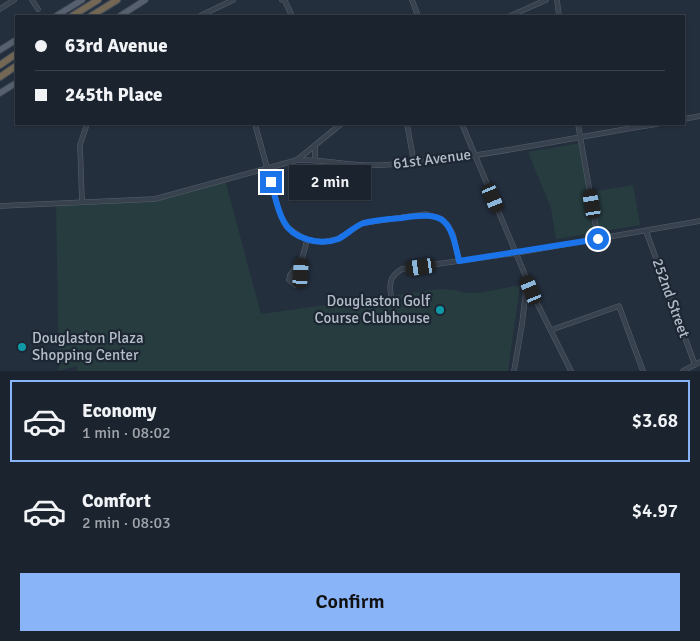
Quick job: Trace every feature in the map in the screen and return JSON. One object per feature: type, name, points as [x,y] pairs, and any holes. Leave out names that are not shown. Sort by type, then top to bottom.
[{"type":"highway","points":[[74,15],[98,0]]},
{"type":"highway","points":[[93,15],[117,0]]},
{"type":"highway","points":[[0,65],[15,55]]},
{"type":"highway","points":[[0,77],[15,67]]},
{"type":"main road","points":[[58,15],[82,0]]},
{"type":"main road","points":[[122,15],[145,0]]},
{"type":"main road","points":[[0,50],[15,41]]},
{"type":"main road","points":[[0,93],[15,84]]},
{"type":"street","points":[[0,9],[14,0]]},
{"type":"street","points":[[32,0],[38,9]]},
{"type":"street","points":[[202,15],[233,0]]},
{"type":"street","points":[[282,0],[285,1],[292,15]]},
{"type":"street","points":[[412,0],[418,15]]},
{"type":"street","points":[[512,15],[546,0]]},
{"type":"street","points":[[557,0],[560,15]]},
{"type":"street","points":[[685,119],[700,116]]},
{"type":"street","points":[[82,202],[80,147],[86,125]]},
{"type":"street","points":[[255,125],[282,220],[286,226],[307,240],[323,242],[338,239],[363,224],[426,214],[442,220],[448,226],[453,234],[459,261]]},
{"type":"street","points":[[296,160],[340,125]]},
{"type":"street","points":[[407,125],[414,163]]},
{"type":"street","points":[[462,125],[536,301],[570,371]]},
{"type":"street","points":[[578,125],[598,239]]},
{"type":"street","name":"61st Avenue","points":[[0,206],[155,198],[296,160],[315,159],[355,166],[414,163],[651,125]]},
{"type":"street","points":[[315,146],[315,159]]},
{"type":"street","points":[[391,296],[391,278],[402,269],[516,253],[700,221]]},
{"type":"street","name":"252nd Street","points":[[646,231],[695,364]]},
{"type":"street","points":[[302,259],[289,277],[290,282],[295,285],[302,279],[302,259],[307,240]]},
{"type":"street","points":[[514,371],[527,279]]},
{"type":"street","points":[[524,306],[536,301]]},
{"type":"street","points":[[551,330],[619,306],[643,371]]},
{"type":"street","points":[[683,371],[700,362]]},
{"type":"green space","points":[[581,143],[590,192],[633,185],[640,225],[556,239],[551,208],[528,152]]},
{"type":"green space","points":[[225,180],[261,314],[440,289],[478,293],[520,285],[508,371],[77,371],[77,366],[59,371],[56,203],[159,200]]},
{"type":"place","name":"Douglaston Golf Course Clubhouse","points":[[440,310]]},
{"type":"place","name":"Douglaston Plaza Shopping Center","points":[[22,347]]},
{"type":"route","points":[[271,182],[282,220],[286,226],[307,240],[323,242],[338,239],[363,224],[426,214],[442,220],[448,226],[453,234],[459,261],[598,239]]}]
